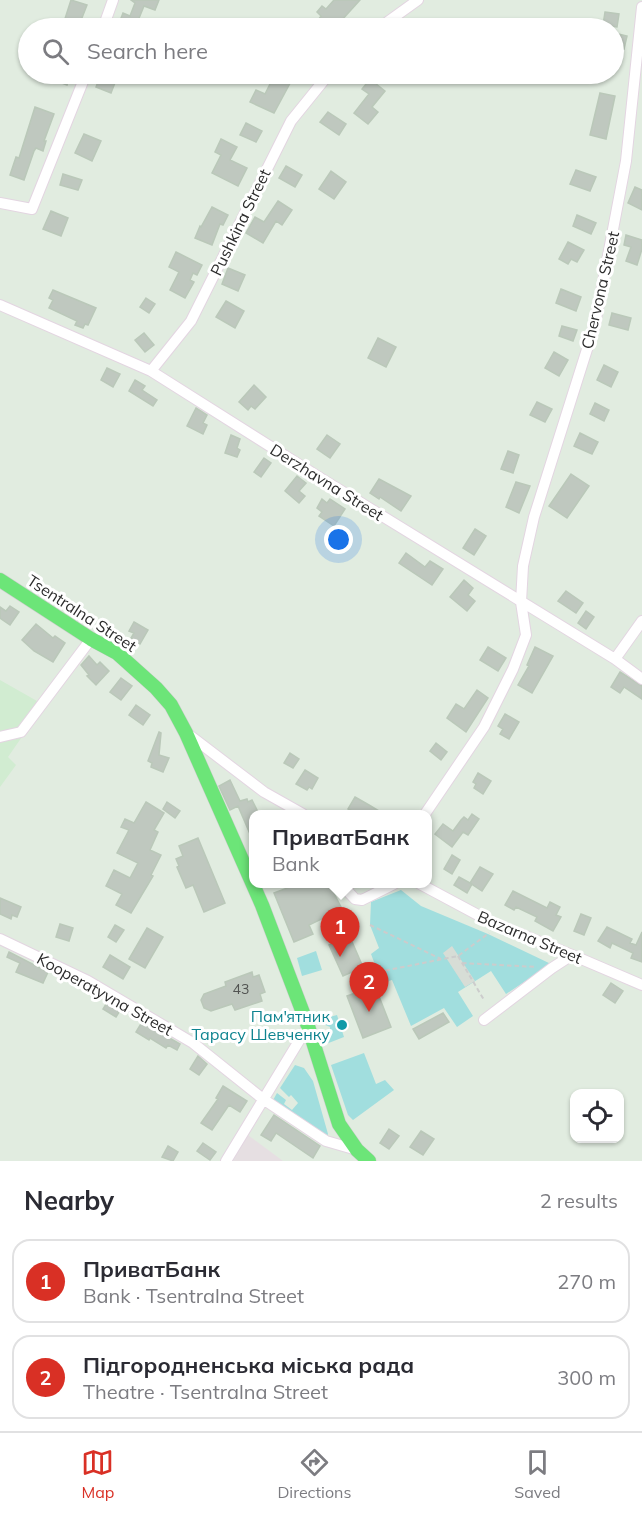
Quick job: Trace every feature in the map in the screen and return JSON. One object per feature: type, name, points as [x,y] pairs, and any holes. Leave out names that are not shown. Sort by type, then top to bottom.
[{"type":"main road","name":"Tsentralna Street","points":[[0,580],[91,639],[117,653],[156,687],[171,705],[186,733],[249,875]]},
{"type":"main road","name":"Tsentralna Street","points":[[255,888],[308,1026],[339,1124],[357,1150],[369,1161]]},
{"type":"street","points":[[107,18],[113,0]]},
{"type":"street","points":[[393,18],[418,0]]},
{"type":"street","name":"Chervona Street","points":[[428,810],[484,727],[513,669],[526,635],[521,602],[523,566],[534,517],[596,324],[626,161],[642,7]]},
{"type":"street","points":[[0,203],[32,209],[82,84]]},
{"type":"street","name":"Pushkina Street","points":[[151,371],[191,321],[291,121],[321,84]]},
{"type":"street","name":"Derzhavna Street","points":[[0,305],[151,371],[615,659],[642,679]]},
{"type":"street","points":[[615,659],[642,621]]},
{"type":"street","points":[[0,737],[21,732],[91,639]]},
{"type":"street","points":[[186,733],[264,792],[296,810]]},
{"type":"street","points":[[345,888],[355,899],[362,900],[386,888]]},
{"type":"street","name":"Bazarna Street","points":[[428,888],[496,924],[642,985]]},
{"type":"street","name":"Kooperatyvna Street","points":[[0,939],[88,981],[193,1043],[263,1100],[326,1142],[357,1150]]},
{"type":"street","points":[[484,1020],[572,955]]},
{"type":"street","points":[[226,1161],[308,1026]]},
{"type":"path","points":[[378,972],[458,956],[488,934],[496,924]]},
{"type":"path","points":[[370,925],[441,959]]},
{"type":"path","points":[[458,956],[484,1000]]},
{"type":"path","points":[[462,963],[552,968]]},
{"type":"shaded area","points":[[0,680],[44,705],[8,757],[16,765],[0,787]]},
{"type":"shaded area","points":[[401,890],[421,906],[551,964],[506,994],[491,971],[458,992],[473,1016],[457,1027],[444,1008],[411,1026],[392,980],[382,983],[371,954],[379,948],[370,925],[371,902]]},
{"type":"shaded area","points":[[452,946],[475,981],[465,987],[443,953]]},
{"type":"shaded area","points":[[316,951],[322,970],[302,976],[297,958]]},
{"type":"shaded area","points":[[337,1015],[344,1037],[326,1044],[325,1039],[330,1034],[330,1027],[319,1025],[318,1020]]},
{"type":"shaded area","points":[[364,1053],[376,1084],[385,1080],[394,1090],[353,1120],[348,1115],[331,1065]]},
{"type":"shaded area","points":[[295,1065],[304,1068],[313,1081],[328,1134],[326,1139],[272,1102],[277,1093],[286,1100],[284,1104],[292,1110],[298,1103],[280,1088]]},
{"type":"shaded area","points":[[248,1135],[283,1161],[233,1161]]},
{"type":"building","points":[[71,0],[87,5],[82,18],[65,18]]},
{"type":"building","points":[[131,0],[159,0],[155,10],[144,6],[139,18],[121,18],[123,13],[130,16],[135,3]]},
{"type":"building","points":[[334,0],[360,0],[344,18],[320,18],[321,16],[317,12],[322,6],[326,9]]},
{"type":"building","points":[[605,12],[619,14],[618,18],[604,18]]},
{"type":"building","points":[[97,84],[114,84],[111,93],[96,87]]},
{"type":"building","points":[[270,84],[290,84],[274,113],[250,102],[256,90],[265,94]]},
{"type":"building","points":[[366,84],[376,84],[385,91],[372,107],[378,112],[368,124],[354,113],[369,94],[362,89]]},
{"type":"building","points":[[600,93],[615,96],[606,139],[590,135]]},
{"type":"building","points":[[35,107],[54,114],[44,141],[46,141],[43,151],[36,148],[34,151],[24,180],[10,175],[16,157],[19,158]]},
{"type":"building","points":[[328,112],[346,124],[339,135],[320,122]]},
{"type":"building","points":[[246,123],[262,131],[256,142],[240,135]]},
{"type":"building","points":[[84,134],[101,141],[92,161],[75,153]]},
{"type":"building","points":[[221,139],[237,147],[230,160],[247,168],[238,186],[212,173],[221,155],[215,152]]},
{"type":"building","points":[[286,166],[302,175],[295,187],[279,178]]},
{"type":"building","points":[[576,170],[596,177],[590,191],[570,184]]},
{"type":"building","points":[[331,171],[346,182],[334,199],[319,189]]},
{"type":"building","points":[[63,174],[82,180],[78,190],[60,185]]},
{"type":"building","points":[[635,187],[642,190],[642,210],[628,203]]},
{"type":"building","points":[[278,201],[292,210],[282,225],[276,221],[263,243],[246,233],[255,217],[264,222]]},
{"type":"building","points":[[212,207],[228,215],[223,225],[220,224],[212,245],[195,238]]},
{"type":"building","points":[[51,211],[68,218],[61,236],[43,229]]},
{"type":"building","points":[[577,215],[596,223],[591,234],[573,226]]},
{"type":"building","points":[[626,235],[642,240],[637,265],[626,261],[631,247],[624,245]]},
{"type":"building","points":[[568,242],[584,250],[577,262],[571,259],[568,264],[559,259]]},
{"type":"building","points":[[176,252],[202,265],[197,275],[193,273],[190,280],[194,282],[185,298],[170,290],[179,272],[169,267]]},
{"type":"building","points":[[228,268],[245,275],[238,291],[222,284]]},
{"type":"building","points":[[561,289],[581,297],[576,311],[556,303]]},
{"type":"building","points":[[53,290],[96,308],[88,325],[85,324],[83,328],[75,325],[77,321],[49,308],[53,300],[49,298]]},
{"type":"building","points":[[146,298],[155,304],[149,313],[140,307]]},
{"type":"building","points":[[226,301],[244,311],[235,328],[216,317]]},
{"type":"building","points":[[612,313],[631,318],[628,330],[609,325]]},
{"type":"building","points":[[562,326],[577,330],[573,341],[559,336]]},
{"type":"building","points":[[144,333],[154,345],[145,352],[135,340]]},
{"type":"building","points":[[378,338],[396,347],[386,367],[368,358]]},
{"type":"building","points":[[554,352],[568,360],[559,376],[545,368]]},
{"type":"building","points":[[604,365],[618,372],[611,387],[597,380]]},
{"type":"building","points":[[107,368],[120,374],[113,387],[101,380]]},
{"type":"building","points":[[135,380],[145,386],[142,390],[157,400],[153,406],[129,391]]},
{"type":"building","points":[[254,385],[266,397],[255,409],[251,406],[248,410],[239,402]]},
{"type":"building","points":[[537,402],[552,409],[545,422],[530,415]]},
{"type":"building","points":[[595,403],[609,410],[604,421],[590,414]]},
{"type":"building","points":[[196,408],[207,415],[203,423],[207,425],[203,434],[187,426]]},
{"type":"building","points":[[580,433],[598,442],[592,454],[574,446]]},
{"type":"building","points":[[231,435],[240,439],[237,448],[240,450],[237,457],[225,453]]},
{"type":"building","points":[[327,435],[340,444],[330,458],[317,449]]},
{"type":"building","points":[[508,451],[519,455],[513,473],[501,469]]},
{"type":"building","points":[[264,458],[271,463],[261,477],[254,472]]},
{"type":"building","points":[[571,474],[589,486],[567,518],[549,506]]},
{"type":"building","points":[[297,476],[306,483],[299,491],[305,496],[299,503],[285,491]]},
{"type":"building","points":[[379,479],[411,496],[401,511],[370,493]]},
{"type":"building","points":[[516,482],[530,486],[519,513],[506,507]]},
{"type":"building","points":[[322,499],[327,503],[330,499],[345,509],[334,526],[319,516],[322,512],[317,508]]},
{"type":"building","points":[[475,529],[486,536],[474,555],[463,548]]},
{"type":"building","points":[[406,553],[425,567],[430,561],[443,569],[432,585],[399,563]]},
{"type":"building","points":[[464,580],[473,588],[468,595],[475,601],[467,611],[450,597]]},
{"type":"building","points":[[566,591],[583,603],[576,613],[558,601]]},
{"type":"building","points":[[10,606],[19,612],[10,625],[0,618],[0,607],[6,611]]},
{"type":"building","points":[[586,611],[594,617],[586,629],[578,623]]},
{"type":"building","points":[[134,622],[148,630],[140,644],[131,638],[134,633],[129,631]]},
{"type":"building","points":[[36,624],[53,638],[55,636],[65,643],[53,662],[34,651],[22,640]]},
{"type":"building","points":[[488,647],[506,658],[498,671],[480,660]]},
{"type":"building","points":[[535,647],[553,656],[532,693],[518,685],[529,666],[527,665]]},
{"type":"building","points":[[89,656],[97,665],[100,662],[109,671],[96,685],[81,665]]},
{"type":"building","points":[[620,672],[642,686],[642,699],[624,687],[620,693],[611,687]]},
{"type":"building","points":[[121,678],[132,686],[121,700],[110,692]]},
{"type":"building","points":[[477,690],[488,698],[466,732],[447,718],[456,704],[464,709]]},
{"type":"building","points":[[136,705],[150,715],[143,725],[129,715]]},
{"type":"building","points":[[505,714],[519,722],[509,739],[500,734],[503,729],[498,726]]},
{"type":"building","points":[[159,732],[161,733],[159,755],[169,758],[163,772],[151,767],[152,763],[148,761]]},
{"type":"building","points":[[436,743],[447,752],[441,760],[430,751]]},
{"type":"building","points":[[290,753],[299,759],[293,768],[284,763]]},
{"type":"building","points":[[305,770],[318,778],[312,789],[309,787],[307,790],[296,784]]},
{"type":"building","points":[[478,773],[491,781],[483,794],[474,788],[476,784],[473,782]]},
{"type":"building","points":[[230,780],[240,801],[252,800],[257,810],[249,810],[249,832],[238,806],[230,810],[219,786]]},
{"type":"building","points":[[355,797],[377,810],[350,810],[348,809]]},
{"type":"building","points":[[146,802],[164,813],[154,830],[158,832],[150,850],[161,855],[151,875],[153,876],[131,913],[116,905],[122,894],[106,886],[114,870],[130,878],[138,863],[117,853],[129,830],[121,827],[125,819],[134,823]]},
{"type":"building","points":[[167,802],[180,811],[175,818],[163,809]]},
{"type":"building","points":[[472,814],[479,819],[468,835],[463,832],[452,847],[435,834],[443,824],[453,831],[464,817],[468,820]]},
{"type":"building","points":[[198,838],[225,903],[204,912],[193,885],[186,888],[176,859],[183,856],[179,846]]},
{"type":"building","points":[[452,855],[460,860],[452,874],[444,869]]},
{"type":"building","points":[[480,867],[493,874],[482,891],[470,883]]},
{"type":"building","points":[[459,877],[472,884],[467,893],[454,885]]},
{"type":"building","points":[[287,888],[331,888],[342,909],[309,925],[313,934],[294,942],[274,893]]},
{"type":"building","points":[[513,891],[547,908],[550,902],[560,907],[556,915],[561,917],[553,931],[535,921],[537,917],[516,907],[514,910],[505,905]]},
{"type":"building","points":[[0,898],[21,907],[17,917],[12,915],[11,919],[0,914]]},
{"type":"building","points":[[581,914],[591,918],[584,935],[574,931]]},
{"type":"building","points":[[60,924],[73,928],[69,941],[56,937]]},
{"type":"building","points":[[115,925],[124,930],[116,942],[108,937]]},
{"type":"building","points":[[607,927],[632,939],[630,943],[636,945],[642,932],[642,962],[631,958],[633,953],[612,943],[610,948],[598,941]]},
{"type":"building","points":[[147,928],[163,937],[145,968],[129,959]]},
{"type":"building","points":[[350,937],[363,967],[343,976],[329,945]]},
{"type":"building","points":[[9,952],[48,972],[43,983],[16,972],[20,963],[7,957]]},
{"type":"building","points":[[110,955],[130,967],[123,979],[103,967]]},
{"type":"building","points":[[252,972],[253,977],[259,975],[265,992],[260,994],[262,1001],[235,1010],[232,1004],[211,1011],[204,1008],[201,1000],[204,994],[226,986],[225,982]]},
{"type":"building","points":[[611,983],[623,991],[615,1003],[603,995]]},
{"type":"building","points":[[375,986],[391,1027],[363,1038],[347,996]]},
{"type":"building","points":[[108,1001],[121,1009],[116,1017],[103,1009]]},
{"type":"building","points":[[443,1013],[449,1022],[419,1039],[413,1029]]},
{"type":"building","points":[[142,1022],[180,1044],[177,1050],[168,1045],[166,1048],[136,1032]]},
{"type":"building","points":[[198,1056],[207,1064],[199,1075],[190,1069]]},
{"type":"building","points":[[223,1086],[247,1101],[240,1112],[229,1105],[212,1130],[201,1123],[218,1099],[216,1098]]},
{"type":"building","points":[[274,1115],[320,1146],[313,1158],[276,1133],[271,1141],[261,1135]]},
{"type":"building","points":[[389,1129],[399,1136],[389,1149],[380,1143]]},
{"type":"building","points":[[421,1131],[434,1139],[423,1155],[410,1147]]},
{"type":"building","points":[[203,1143],[216,1152],[210,1160],[197,1151]]},
{"type":"building","points":[[168,1146],[178,1152],[173,1161],[162,1157]]},
{"type":"place","name":"ПриватБанк","points":[[340,957]]},
{"type":"place","name":"Підгородненська міська рада","points":[[369,1012]]},
{"type":"place","name":"Пам'ятник Тарасу Шевченку","points":[[342,1025]]}]
